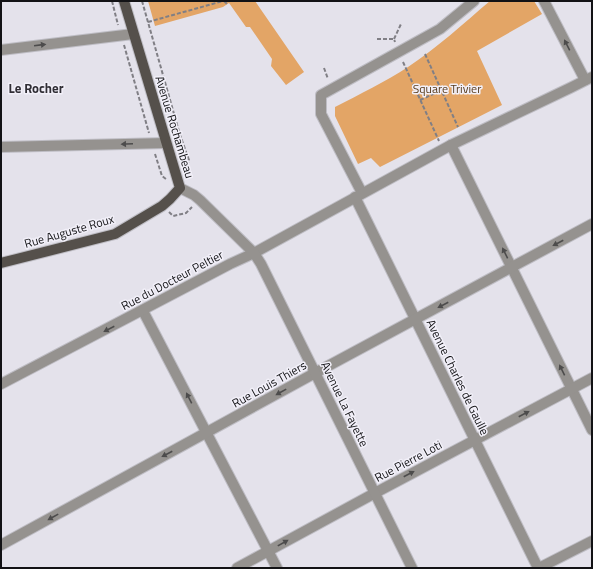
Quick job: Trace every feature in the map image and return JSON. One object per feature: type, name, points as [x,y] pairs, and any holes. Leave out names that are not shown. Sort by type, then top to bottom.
[{"type":"main road","name":"Avenue Rochambeau","points":[[124,1],[180,188]]},
{"type":"main road","name":"Rue Auguste Roux","points":[[1,263],[115,234],[162,206],[180,188]]},
{"type":"street","points":[[331,89],[440,29],[474,1]]},
{"type":"street","points":[[544,1],[588,78]]},
{"type":"street","points":[[1,50],[133,34]]},
{"type":"street","name":"Rue du Docteur Peltier","points":[[1,384],[143,311],[230,264],[254,253],[452,145],[588,78]]},
{"type":"street","name":"Avenue Charles de Gaulle","points":[[331,89],[321,94],[321,114],[415,320],[539,568]]},
{"type":"street","points":[[1,147],[166,143]]},
{"type":"street","points":[[452,145],[592,430]]},
{"type":"street","name":"Avenue Rochambeau","points":[[180,188],[194,195],[200,200],[254,253]]},
{"type":"street","name":"Rue Louis Thiers","points":[[1,545],[315,373],[592,224]]},
{"type":"street","name":"Avenue La Fayette","points":[[254,253],[261,264],[412,568]]},
{"type":"street","points":[[143,311],[277,568]]},
{"type":"street","name":"Rue Pierre Loti","points":[[237,568],[375,492],[592,378]]},
{"type":"street","points":[[539,568],[592,541]]},
{"type":"path","points":[[148,22],[224,1],[227,4]]},
{"type":"path","points":[[399,52],[394,39],[401,24]]},
{"type":"path","points":[[377,39],[394,39]]},
{"type":"path","points":[[425,54],[458,127]]},
{"type":"path","points":[[324,68],[331,89]]},
{"type":"path","points":[[405,69],[437,138]]},
{"type":"path","points":[[420,100],[442,90]]},
{"type":"path","points":[[162,206],[173,216],[186,213],[200,200]]},
{"type":"green space","points":[[148,1],[255,1],[304,72],[286,85],[271,66],[272,59],[250,27],[246,27],[229,3],[223,7],[155,26]]},
{"type":"green space","name":"Square Trivier","points":[[490,1],[534,1],[542,14],[477,51],[502,105],[380,167],[371,158],[358,164],[335,116],[335,107],[381,83],[419,60]]},
{"type":"district","name":"Le Rocher","points":[[36,88]]}]
